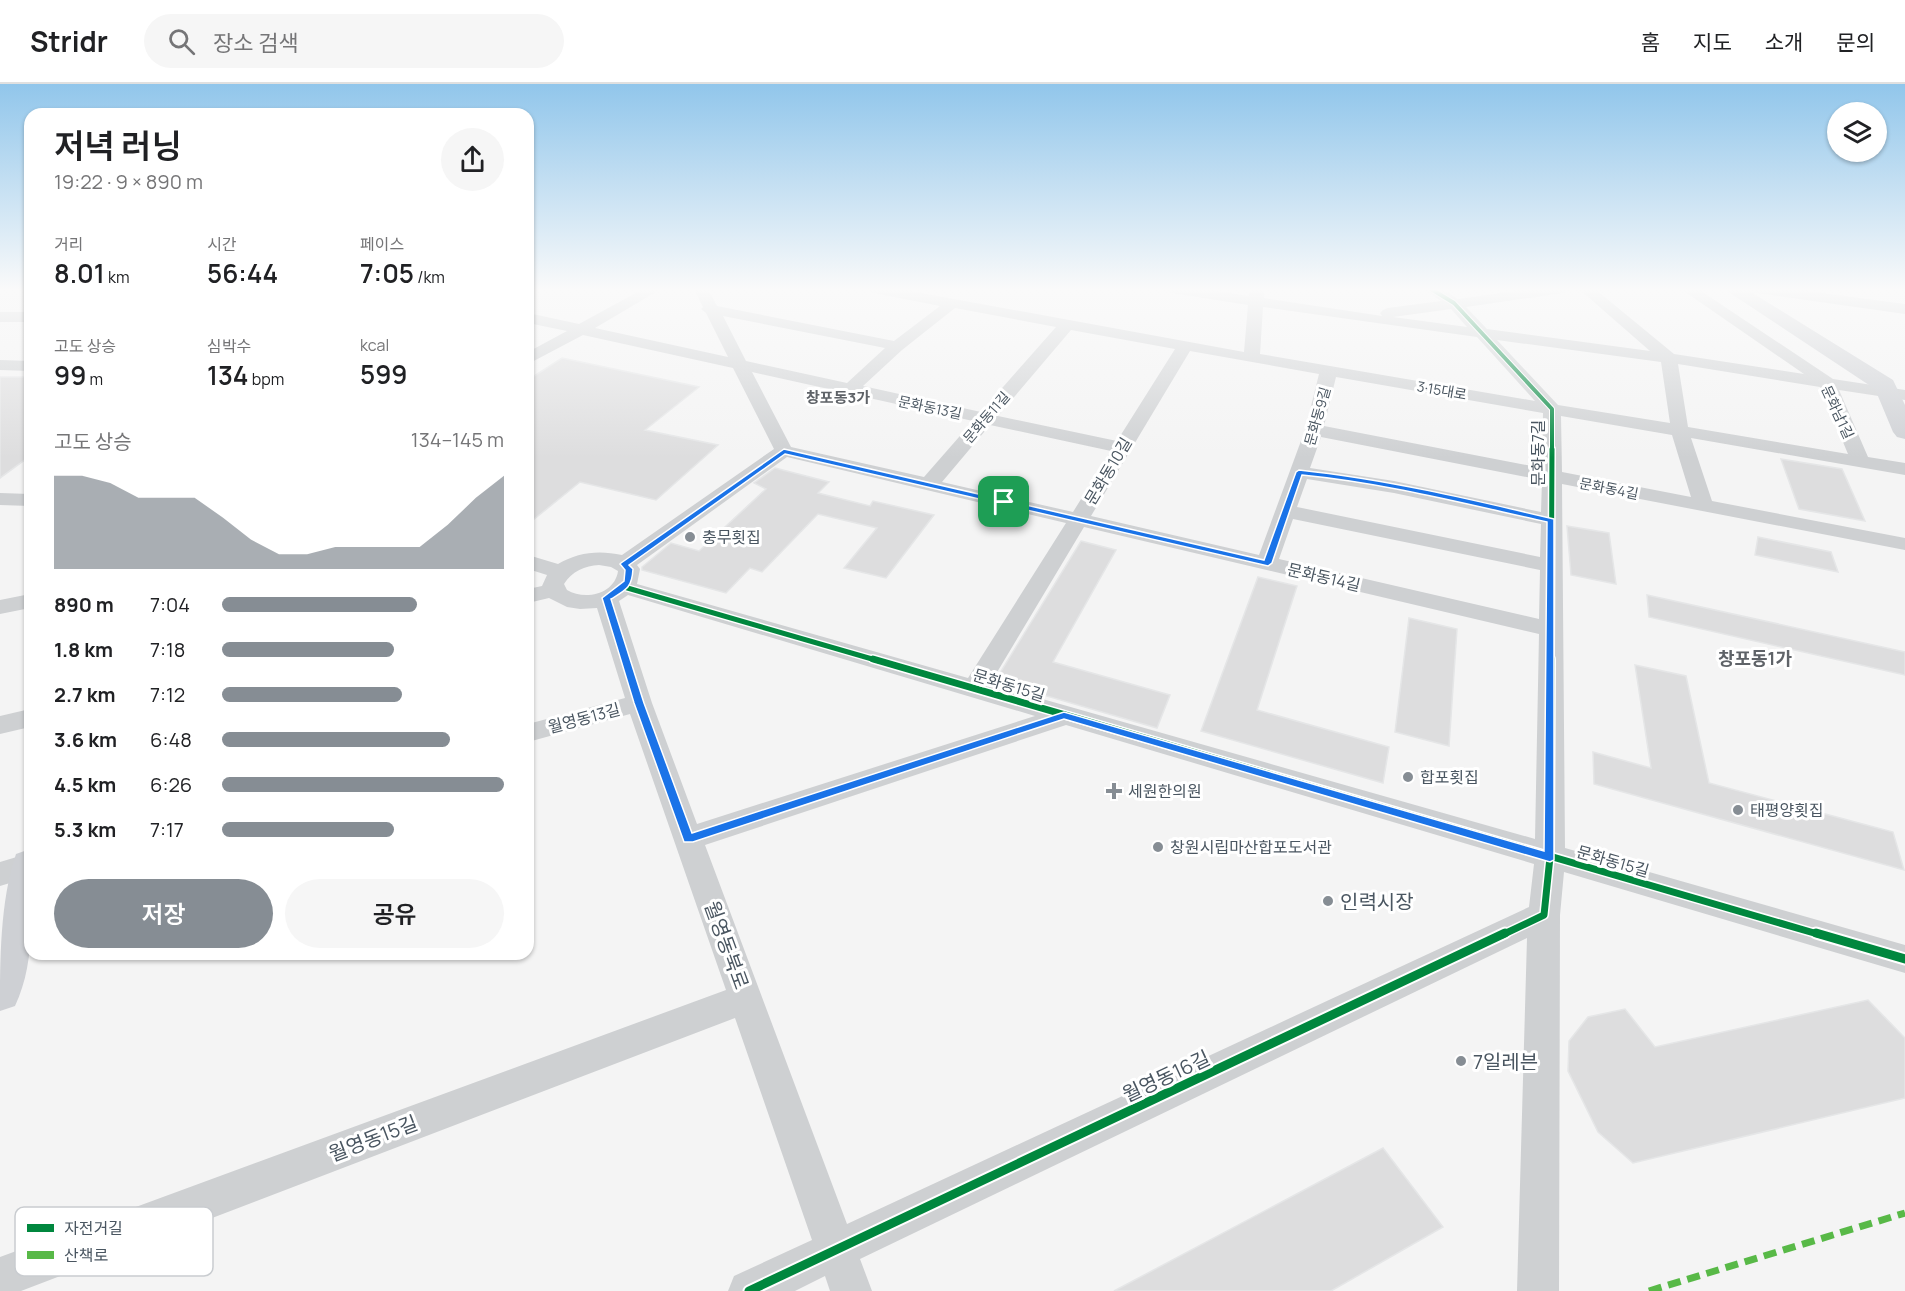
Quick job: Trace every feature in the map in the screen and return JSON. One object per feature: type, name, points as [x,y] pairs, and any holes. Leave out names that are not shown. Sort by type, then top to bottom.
[{"type":"main road","points":[[1822,345],[1885,385],[1905,432]]},
{"type":"main road","points":[[0,992],[24,890]]},
{"type":"street","points":[[534,356],[553,345]]},
{"type":"street","name":"문화동13길","points":[[652,345],[1121,448]]},
{"type":"street","points":[[557,581],[558,595],[574,602],[584,602],[618,583],[784,451],[728,345]]},
{"type":"street","points":[[888,345],[896,347]]},
{"type":"street","name":"문화동11길","points":[[929,484],[1049,345]]},
{"type":"street","name":"3·15대로","points":[[1181,345],[1905,469]]},
{"type":"street","points":[[1252,358],[1253,345]]},
{"type":"street","points":[[1496,345],[1552,409]]},
{"type":"street","points":[[1572,345],[1888,392]]},
{"type":"street","points":[[1654,345],[1669,358],[1680,432],[1704,506]]},
{"type":"street","name":"문화남1길","points":[[1772,345],[1827,382],[1861,462]]},
{"type":"street","name":"문화동10길","points":[[975,688],[1185,346]]},
{"type":"street","points":[[849,390],[896,347]]},
{"type":"street","points":[[0,366],[24,366]]},
{"type":"street","name":"문화동9길","points":[[1268,563],[1314,430],[1329,370]]},
{"type":"street","name":"문화동7길","points":[[1550,857],[1552,409]]},
{"type":"street","name":"문화동4길","points":[[1314,430],[1905,544]]},
{"type":"street","name":"문화동14길","points":[[784,451],[1551,630]]},
{"type":"street","points":[[1299,472],[1331,475],[1458,499],[1551,520]]},
{"type":"street","points":[[0,500],[24,500]]},
{"type":"street","points":[[1286,511],[1551,566]]},
{"type":"street","name":"문화동15길","points":[[557,581],[589,559],[609,558],[618,583],[1064,716],[1905,958]]},
{"type":"street","points":[[534,566],[557,581]]},
{"type":"street","points":[[534,593],[557,581]]},
{"type":"street","name":"월영동북로","points":[[618,583],[639,703],[838,1249],[851,1291]]},
{"type":"street","points":[[0,591],[24,592]]},
{"type":"street","points":[[0,607],[24,602]]},
{"type":"street","name":"월영동13길","points":[[534,731],[639,703]]},
{"type":"street","points":[[688,839],[1064,716]]},
{"type":"street","points":[[0,725],[24,719]]},
{"type":"street","points":[[1538,1291],[1544,915],[1550,857]]},
{"type":"street","points":[[0,874],[24,867]]},
{"type":"street","name":"월영동16길","points":[[749,1291],[1544,915]]},
{"type":"street","name":"월영동15길","points":[[189,1207],[746,998]]},
{"type":"street","name":"월영동15길","points":[[0,1278],[15,1272]]},
{"type":"building","points":[[562,358],[699,387],[645,430],[718,445],[656,500],[580,482],[534,519],[534,376]]},
{"type":"building","points":[[0,377],[24,377],[24,460],[0,478]]},
{"type":"building","points":[[1781,459],[1842,469],[1865,521],[1799,509]]},
{"type":"building","points":[[775,468],[829,482],[818,493],[870,506],[873,501],[934,515],[886,578],[844,568],[877,528],[818,514],[762,572],[750,568],[726,593],[642,570],[642,567],[671,543],[699,551],[766,489],[754,483]]},
{"type":"building","points":[[1567,526],[1609,533],[1616,584],[1571,575]]},
{"type":"building","points":[[1758,537],[1831,552],[1838,572],[1755,555]]},
{"type":"building","points":[[1081,541],[1116,550],[1053,662],[1170,695],[1157,728],[995,681]]},
{"type":"building","points":[[1258,577],[1297,586],[1257,710],[1389,747],[1383,783],[1201,731]]},
{"type":"building","points":[[1647,595],[1905,652],[1905,675],[1649,617]]},
{"type":"building","points":[[1409,618],[1457,629],[1449,746],[1395,732]]},
{"type":"building","points":[[1635,665],[1686,676],[1709,783],[1893,832],[1904,870],[1594,784],[1593,752],[1651,768]]},
{"type":"building","points":[[1868,1000],[1905,1038],[1905,1098],[1633,1163],[1598,1132],[1568,1071],[1569,1041],[1588,1017],[1625,1009],[1655,1047]]},
{"type":"building","points":[[1383,1148],[1443,1227],[1331,1291],[1114,1291]]},
{"type":"marked path","points":[[1649,1291],[1905,1213]]},
{"type":"cycle path","points":[[749,1291],[1544,915],[1550,857],[1552,409],[1493,345]]},
{"type":"cycle path","points":[[624,587],[1905,959]]},
{"type":"place","name":"충무횟집","points":[[690,537]]},
{"type":"place","name":"합포횟집","points":[[1408,777]]},
{"type":"place","name":"세원한의원","points":[[1114,791]]},
{"type":"place","name":"태평양횟집","points":[[1738,810]]},
{"type":"place","name":"창원시립마산합포도서관","points":[[1158,847]]},
{"type":"place","name":"인력시장","points":[[1328,901]]},
{"type":"place","name":"7일레븐","points":[[1461,1061]]},
{"type":"district","name":"창포동3가","points":[[838,397]]},
{"type":"district","name":"창포동1가","points":[[1755,658]]},
{"type":"route","points":[[784,451],[1004,502],[1268,563],[1299,472],[1331,475],[1458,499],[1502,511],[1551,520],[1550,857],[1064,716],[688,839],[639,703],[606,598],[624,587],[628,581],[629,569],[624,564],[784,451]]}]
